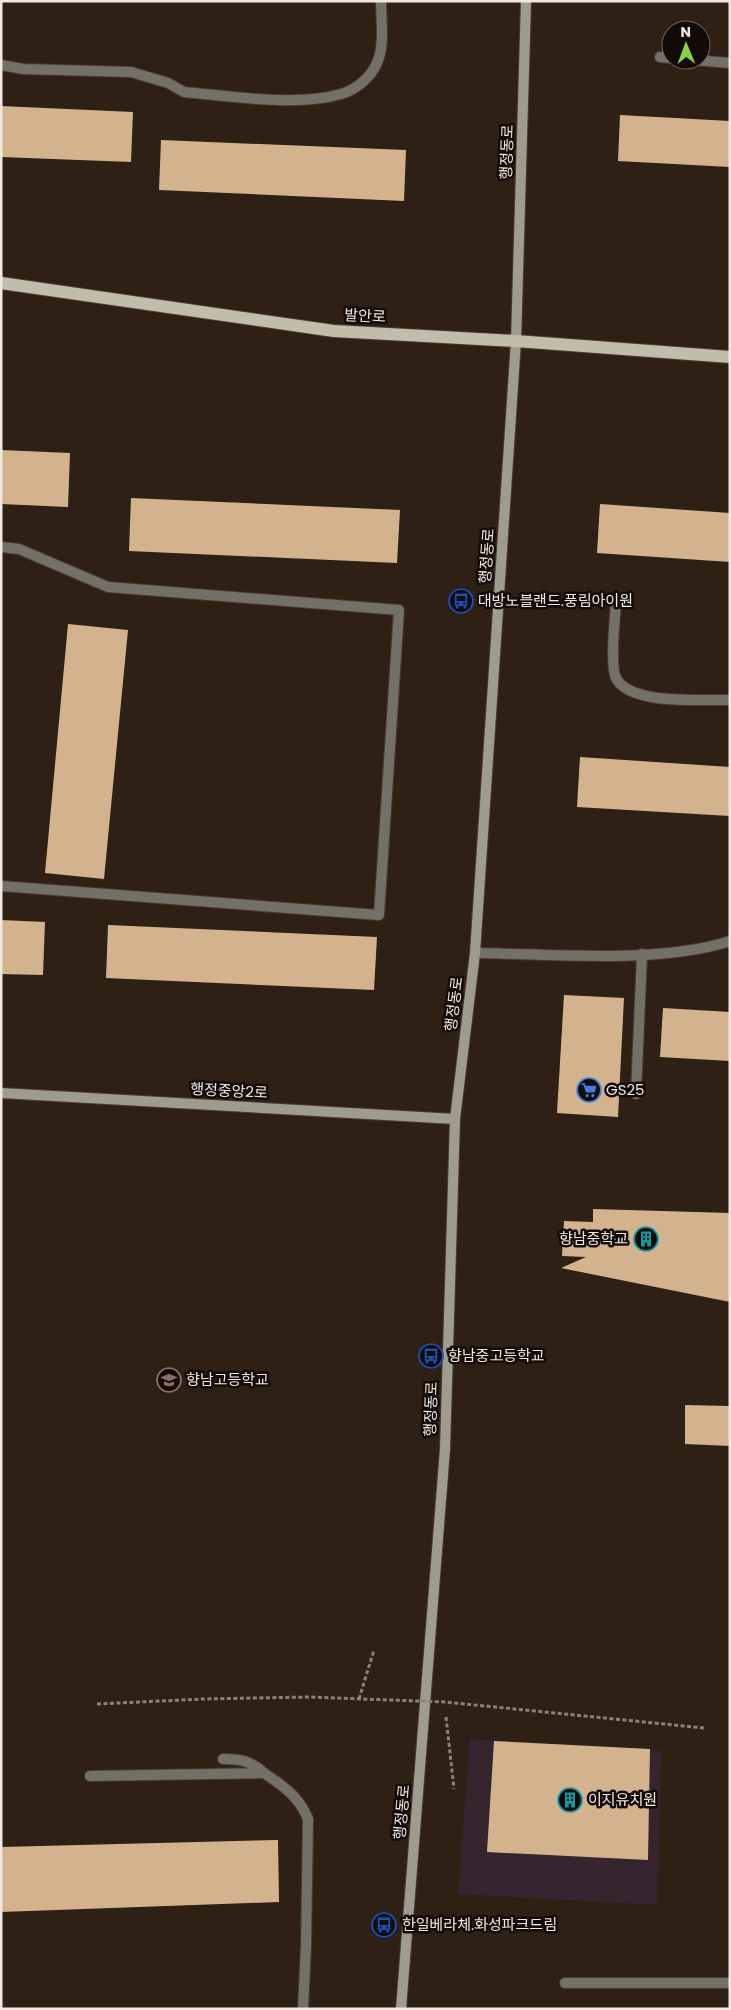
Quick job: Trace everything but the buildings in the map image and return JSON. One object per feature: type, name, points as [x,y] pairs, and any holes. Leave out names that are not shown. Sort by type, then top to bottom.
[{"type":"main road","name":"발안로","points":[[1,283],[334,331],[516,341],[730,357]]},
{"type":"street","points":[[1,65],[23,70],[131,72],[168,83],[184,92],[310,100],[342,94],[366,81],[378,62],[381,38],[380,1]]},
{"type":"street","name":"행정동로","points":[[401,2009],[445,1449],[455,1119],[475,953],[516,341],[526,1]]},
{"type":"street","points":[[711,61],[730,63]]},
{"type":"street","points":[[1,547],[19,549],[108,587],[399,610],[379,915],[1,886]]},
{"type":"street","points":[[616,601],[614,673],[624,688],[648,698],[730,700]]},
{"type":"street","points":[[475,953],[642,954],[687,951],[730,941]]},
{"type":"street","points":[[636,1094],[642,954]]},
{"type":"street","name":"행정중앙2로","points":[[1,1093],[455,1119]]},
{"type":"street","points":[[223,1759],[238,1759],[252,1763],[289,1790],[302,1804],[308,1819],[303,2009]]},
{"type":"street","points":[[90,1776],[264,1773]]},
{"type":"street","points":[[565,1983],[730,1984]]},
{"type":"path","points":[[359,1699],[374,1650]]},
{"type":"path","points":[[97,1704],[203,1699],[359,1699],[445,1702],[704,1728]]},
{"type":"path","points":[[445,1702],[454,1789]]},
{"type":"shaded area","points":[[470,1739],[661,1751],[657,1905],[458,1894]]},
{"type":"place","name":"대방노블랜드.풍림아이원","points":[[461,601]]},
{"type":"place","name":"GS25","points":[[589,1090]]},
{"type":"place","name":"향남중학교","points":[[646,1239]]},
{"type":"place","name":"향남중고등학교","points":[[431,1356]]},
{"type":"place","name":"향남고등학교","points":[[169,1380]]},
{"type":"place","name":"이지유치원","points":[[570,1800]]},
{"type":"place","name":"한일베라체.화성파크드림","points":[[384,1925]]}]
